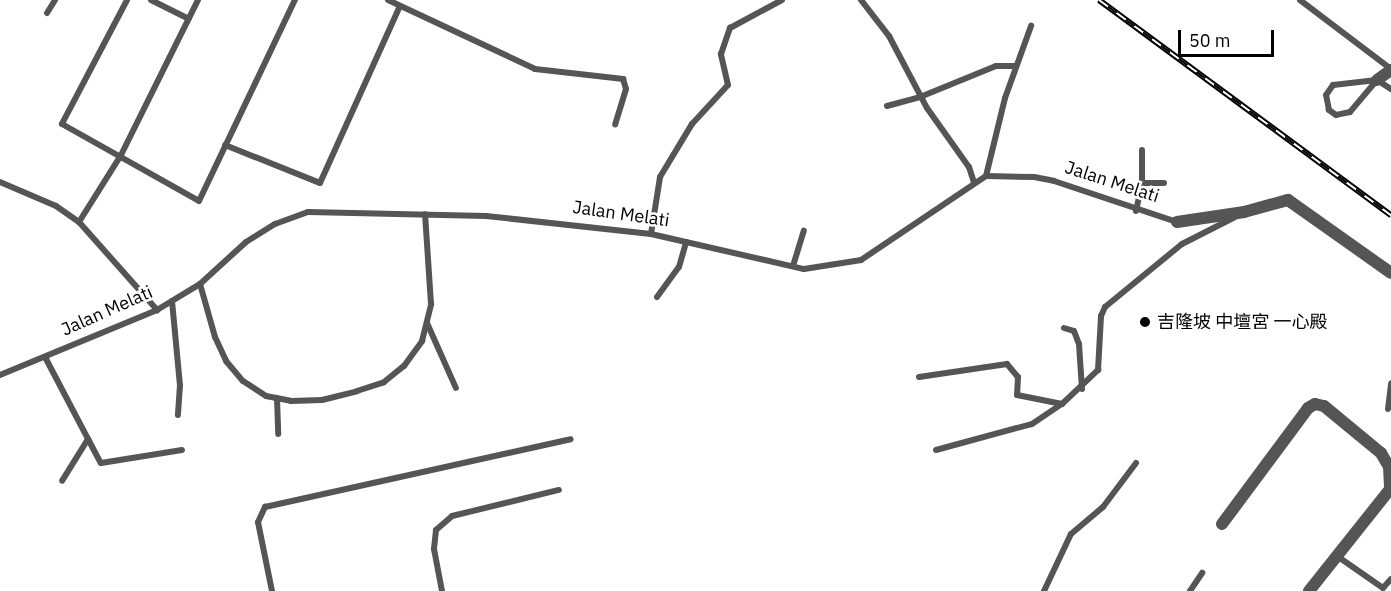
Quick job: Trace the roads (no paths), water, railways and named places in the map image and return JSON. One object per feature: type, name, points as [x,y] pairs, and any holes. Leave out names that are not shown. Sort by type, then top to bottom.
[{"type":"street","points":[[1377,80],[1391,70]]},
{"type":"street","name":"Jalan Melati","points":[[1177,222],[1244,213],[1288,200],[1391,273]]},
{"type":"street","points":[[1222,524],[1308,408],[1315,404],[1324,406],[1381,453],[1389,466],[1390,488],[1335,555],[1309,591]]},
{"type":"lane","points":[[46,13],[55,0]]},
{"type":"lane","points":[[126,0],[63,124],[199,201],[295,0]]},
{"type":"lane","points":[[151,0],[189,19]]},
{"type":"lane","points":[[79,222],[121,155],[198,0]]},
{"type":"lane","points":[[388,0],[535,69],[623,79],[626,89],[615,124]]},
{"type":"lane","points":[[651,234],[660,177],[692,124],[728,85],[721,54],[730,28],[765,6],[782,0]]},
{"type":"lane","points":[[861,0],[889,36],[921,97],[969,167],[974,182]]},
{"type":"lane","points":[[1300,0],[1391,70]]},
{"type":"lane","points":[[225,145],[320,183],[400,6]]},
{"type":"lane","points":[[986,177],[1016,66],[1031,26]]},
{"type":"lane","points":[[887,106],[921,97],[996,66],[1016,66]]},
{"type":"lane","points":[[1377,80],[1350,112],[1336,115],[1329,110],[1326,95],[1333,85],[1377,80],[1391,89]]},
{"type":"lane","points":[[1136,211],[1142,183],[1142,150]]},
{"type":"lane","name":"Jalan Melati","points":[[0,375],[157,310],[200,284],[246,242],[275,224],[308,213],[486,216],[651,234],[793,266],[816,269],[861,260],[974,182],[986,177],[1034,177],[1136,211],[1177,222]]},
{"type":"lane","points":[[0,182],[56,206],[79,222],[157,310]]},
{"type":"lane","points":[[1142,183],[1164,183]]},
{"type":"lane","points":[[936,450],[1032,424],[1082,389],[1098,370],[1101,316],[1105,308],[1182,244],[1244,213]]},
{"type":"lane","points":[[200,284],[215,337],[226,362],[243,381],[266,396],[322,400],[384,382],[404,366],[422,341],[427,322],[431,304],[425,214]]},
{"type":"lane","points":[[793,266],[804,231]]},
{"type":"lane","points":[[657,297],[680,267],[686,242]]},
{"type":"lane","points":[[172,301],[180,385],[178,415]]},
{"type":"lane","points":[[427,322],[456,388]]},
{"type":"lane","points":[[1064,328],[1074,331],[1079,344],[1082,389]]},
{"type":"lane","points":[[45,357],[100,463],[182,450]]},
{"type":"lane","points":[[920,377],[988,364],[1007,364],[1018,377],[1017,395],[1062,404]]},
{"type":"lane","points":[[1388,409],[1391,383]]},
{"type":"lane","points":[[277,398],[278,434]]},
{"type":"lane","points":[[272,591],[258,522],[265,507],[571,439]]},
{"type":"lane","points":[[62,481],[88,440]]},
{"type":"lane","points":[[1044,591],[1071,534],[1103,507],[1136,463]]},
{"type":"lane","points":[[442,591],[434,549],[436,530],[452,516],[559,490]]},
{"type":"lane","points":[[1335,555],[1384,589],[1391,579]]},
{"type":"lane","points":[[1190,591],[1202,573]]},
{"type":"railway","points":[[1099,0],[1391,215]]},
{"type":"place","name":"吉隆坡 中壇宮 一心殿","points":[[1145,322]]}]
